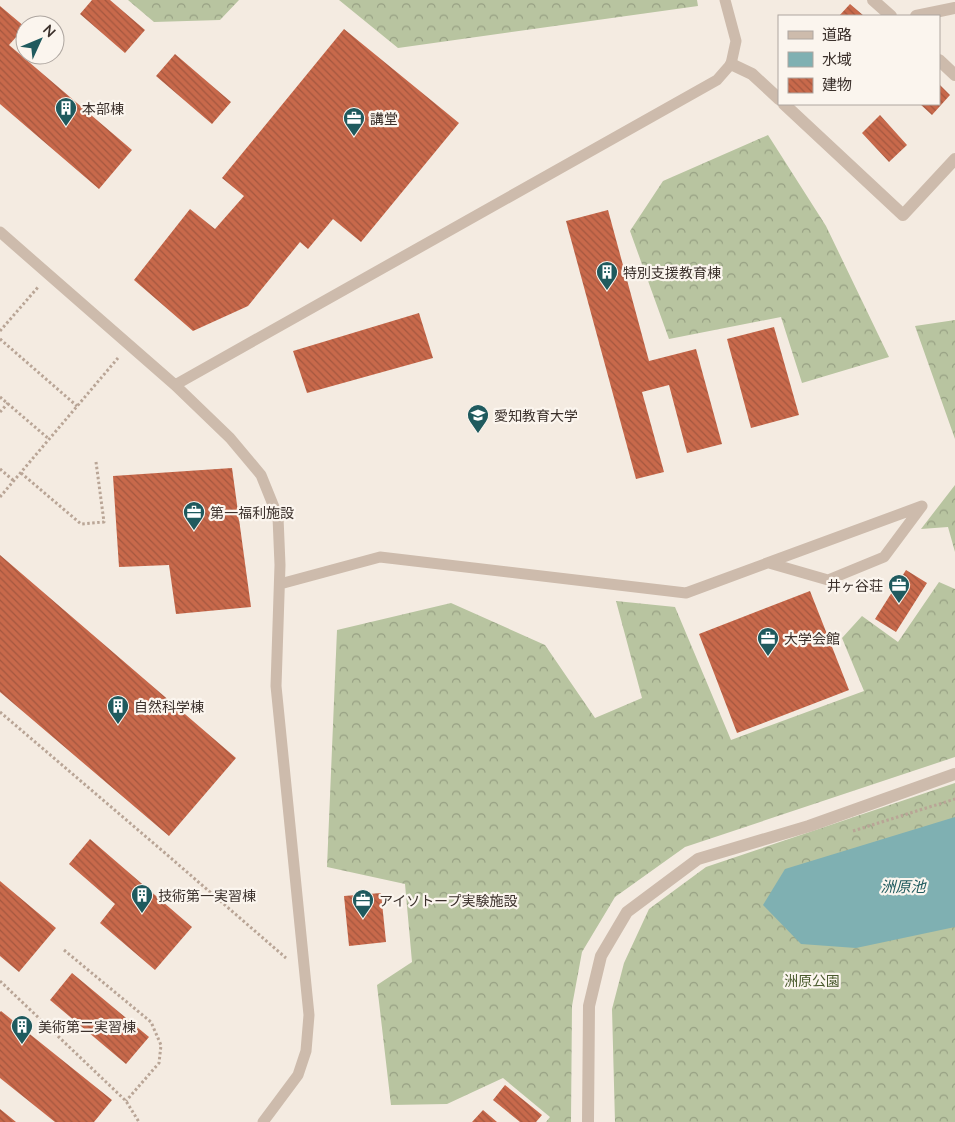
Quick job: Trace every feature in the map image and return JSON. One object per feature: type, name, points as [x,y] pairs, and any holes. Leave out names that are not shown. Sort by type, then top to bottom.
[{"type":"street","points":[[873,0],[890,15]]},
{"type":"street","points":[[921,15],[955,8]]},
{"type":"street","points":[[940,61],[955,75]]},
{"type":"street","points":[[731,64],[752,74],[778,98]]},
{"type":"street","points":[[785,105],[903,215],[955,159]]},
{"type":"street","points":[[588,1122],[589,1006],[601,956],[627,912],[698,859],[809,826],[955,774]]},
{"type":"lane","points":[[175,385],[717,80],[731,64],[736,41],[725,0]]},
{"type":"lane","points":[[0,232],[175,385],[230,438],[261,475],[278,517],[280,584],[276,686],[309,1015],[306,1051],[298,1075],[263,1122]]},
{"type":"lane","points":[[280,584],[380,557],[686,593],[922,506],[884,557],[828,580],[768,563]]},
{"type":"path","points":[[0,331],[49,274]]},
{"type":"path","points":[[0,339],[77,406]]},
{"type":"path","points":[[0,498],[129,344]]},
{"type":"path","points":[[0,397],[49,440]]},
{"type":"path","points":[[0,412],[8,403]]},
{"type":"path","points":[[20,473],[81,524],[104,522],[96,462]]},
{"type":"path","points":[[0,469],[14,481]]},
{"type":"path","points":[[0,712],[305,974]]},
{"type":"path","points":[[846,834],[955,799]]},
{"type":"path","points":[[64,950],[151,1022],[161,1044],[159,1063],[126,1101]]},
{"type":"path","points":[[0,982],[126,1101],[139,1122]]},
{"type":"green space","points":[[128,0],[239,0],[220,20],[154,22]]},
{"type":"green space","points":[[339,0],[697,0],[698,6],[398,48]]},
{"type":"green space","points":[[768,135],[826,226],[889,357],[802,383],[781,317],[669,339],[630,231],[663,181]]},
{"type":"green space","points":[[955,320],[955,439],[915,326]]},
{"type":"green space","points":[[955,485],[955,552],[948,527],[921,529]]},
{"type":"green space","points":[[939,582],[955,589],[955,757],[685,847],[615,897],[582,952],[572,1006],[571,1122],[546,1122],[550,1117],[503,1078],[447,1104],[391,1105],[377,985],[412,962],[405,884],[327,867],[337,630],[451,603],[545,645],[595,718],[642,698],[616,601],[675,607],[731,740],[864,691],[842,638],[862,616],[898,642]]},
{"type":"green space","name":"洲原公園","points":[[955,783],[955,1122],[615,1122],[612,1009],[624,963],[649,909],[706,867]]},
{"type":"water","name":"洲原池","points":[[955,817],[955,927],[856,948],[801,944],[763,905],[785,869]]},
{"type":"building","points":[[92,0],[110,0],[145,30],[125,53],[80,14]]},
{"type":"building","points":[[850,4],[863,15],[840,15]]},
{"type":"building","name":"本部棟","points":[[0,6],[15,19],[15,38],[9,45],[15,50],[15,65],[32,65],[132,150],[99,189],[0,104]]},
{"type":"building","points":[[344,29],[459,123],[361,242],[333,219],[308,249],[300,242],[248,306],[193,331],[134,280],[190,209],[215,229],[244,196],[222,178]]},
{"type":"building","points":[[175,54],[231,102],[212,124],[156,76]]},
{"type":"building","points":[[940,85],[950,95],[932,115],[921,105],[940,105]]},
{"type":"building","points":[[880,115],[907,145],[889,162],[862,133]]},
{"type":"building","name":"特別支援教育棟","points":[[608,210],[649,361],[696,349],[722,444],[687,453],[669,385],[642,392],[664,472],[636,479],[566,221]]},
{"type":"building","points":[[419,313],[433,358],[307,393],[293,351]]},
{"type":"building","points":[[774,327],[799,415],[751,428],[727,339]]},
{"type":"building","points":[[232,468],[251,607],[176,614],[169,565],[119,567],[113,476]]},
{"type":"building","name":"自然科学棟","points":[[0,555],[236,758],[169,836],[0,692]]},
{"type":"building","points":[[906,570],[927,583],[896,632],[875,619]]},
{"type":"building","points":[[810,591],[849,690],[737,733],[699,634]]},
{"type":"building","name":"技術第一実習棟","points":[[90,839],[192,927],[155,970],[100,923],[115,904],[69,864]]},
{"type":"building","points":[[0,881],[56,928],[19,972],[0,956]]},
{"type":"building","points":[[381,893],[386,942],[349,946],[344,896]]},
{"type":"building","points":[[72,973],[149,1037],[126,1064],[50,1000]]},
{"type":"building","name":"美術第二実習棟","points":[[1,1011],[112,1100],[94,1122],[55,1122],[0,1078]]},
{"type":"building","points":[[505,1085],[542,1115],[536,1122],[520,1122],[493,1100]]},
{"type":"building","points":[[0,1109],[16,1122],[0,1122]]},
{"type":"building","points":[[483,1110],[497,1122],[472,1122]]},
{"type":"place","name":"本部棟","points":[[66,127]]},
{"type":"place","name":"講堂","points":[[354,137]]},
{"type":"place","name":"特別支援教育棟","points":[[607,291]]},
{"type":"place","name":"愛知教育大学","points":[[478,434]]},
{"type":"place","name":"第一福利施設","points":[[194,531]]},
{"type":"place","name":"井ヶ谷荘","points":[[899,604]]},
{"type":"place","name":"大学会館","points":[[768,657]]},
{"type":"place","name":"自然科学棟","points":[[118,725]]},
{"type":"place","name":"技術第一実習棟","points":[[142,914]]},
{"type":"place","name":"アイソトープ実験施設","points":[[363,919]]},
{"type":"place","name":"美術第二実習棟","points":[[22,1045]]}]
